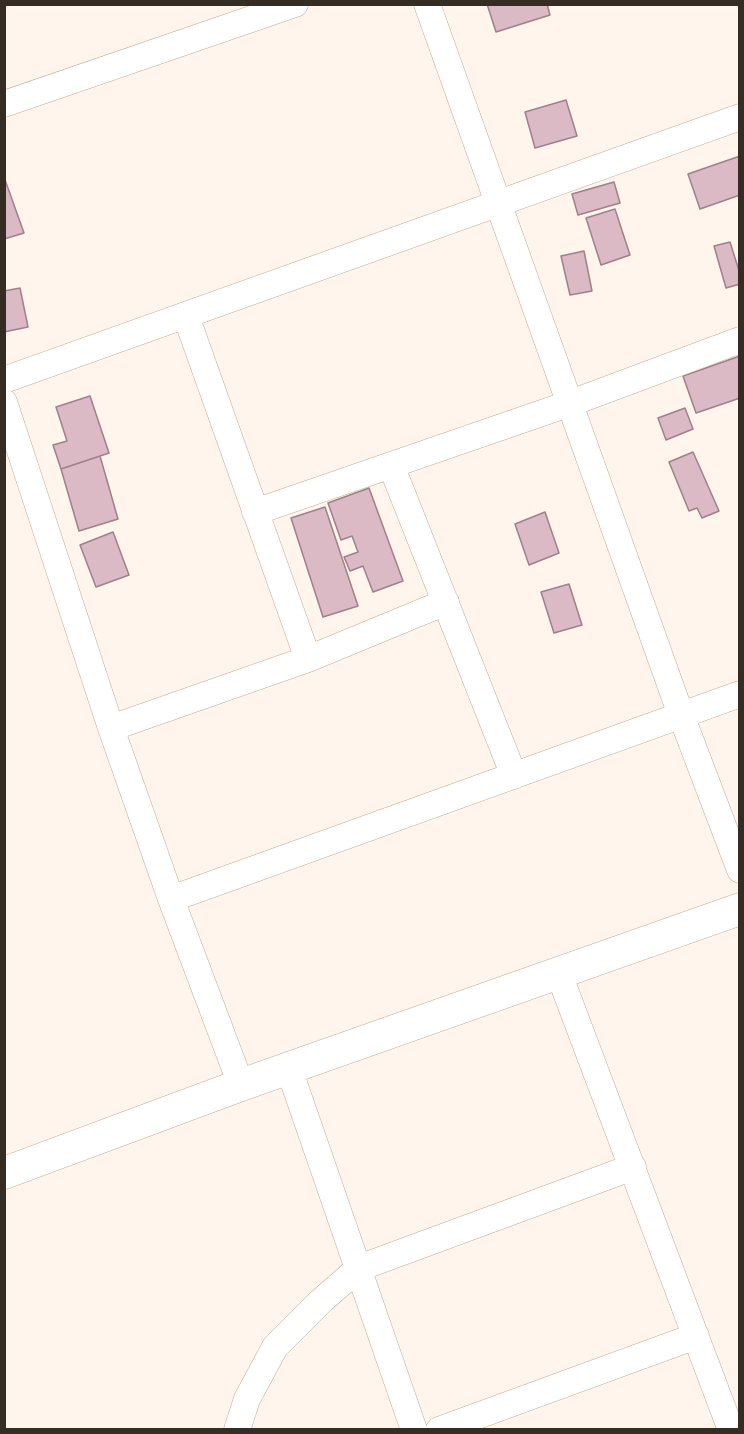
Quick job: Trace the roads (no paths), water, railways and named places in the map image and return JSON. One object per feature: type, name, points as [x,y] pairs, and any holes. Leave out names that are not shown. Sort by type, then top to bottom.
[{"type":"street","points":[[4,104],[295,4]]},
{"type":"street","points":[[427,4],[681,715],[740,870]]},
{"type":"street","points":[[4,380],[740,117]]},
{"type":"street","points":[[186,315],[308,658]]},
{"type":"street","points":[[255,512],[571,403],[740,340]]},
{"type":"street","points":[[4,402],[111,728],[171,899],[241,1085]]},
{"type":"street","points":[[391,465],[514,776]]},
{"type":"street","points":[[111,728],[308,658],[446,602]]},
{"type":"street","points":[[171,899],[740,694]]},
{"type":"street","points":[[4,1173],[241,1085],[740,909]]},
{"type":"street","points":[[560,974],[731,1430]]},
{"type":"street","points":[[289,1069],[414,1430]]},
{"type":"street","points":[[237,1430],[247,1399],[275,1347],[321,1300],[359,1268],[633,1167]]},
{"type":"street","points":[[439,1430],[696,1336]]}]
